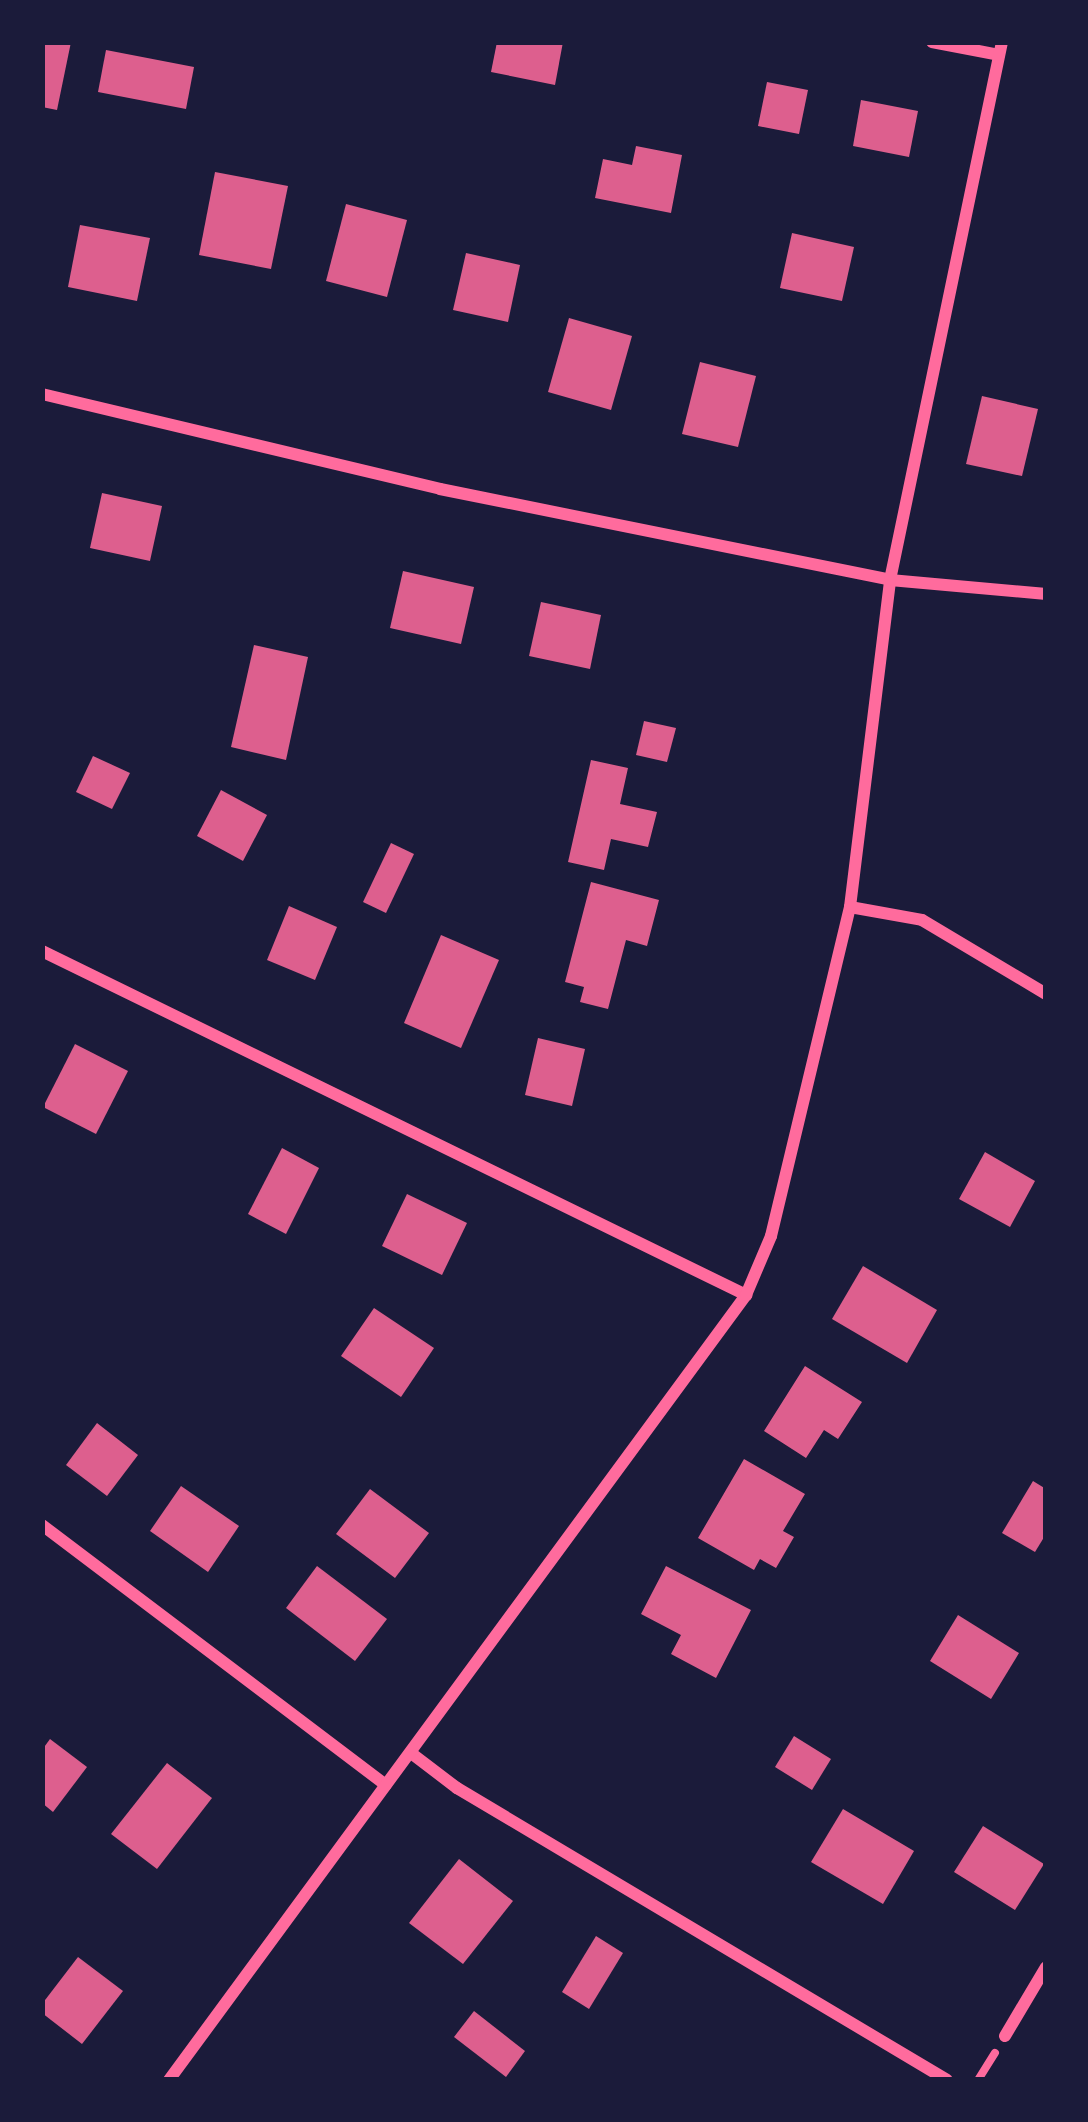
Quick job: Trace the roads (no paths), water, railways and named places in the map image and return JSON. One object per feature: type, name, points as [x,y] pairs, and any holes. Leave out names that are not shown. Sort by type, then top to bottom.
[{"type":"street","points":[[169,2080],[746,1295],[771,1236],[850,907],[890,580],[1000,49],[932,42]]},
{"type":"street","points":[[42,394],[440,489],[890,580],[1046,594]]},
{"type":"street","points":[[850,907],[922,920],[1046,994]]},
{"type":"street","points":[[42,952],[746,1295]]},
{"type":"street","points":[[42,1525],[386,1785]]},
{"type":"street","points":[[411,1753],[457,1787],[947,2080]]},
{"type":"street","points":[[1005,2036],[1046,1966]]}]
